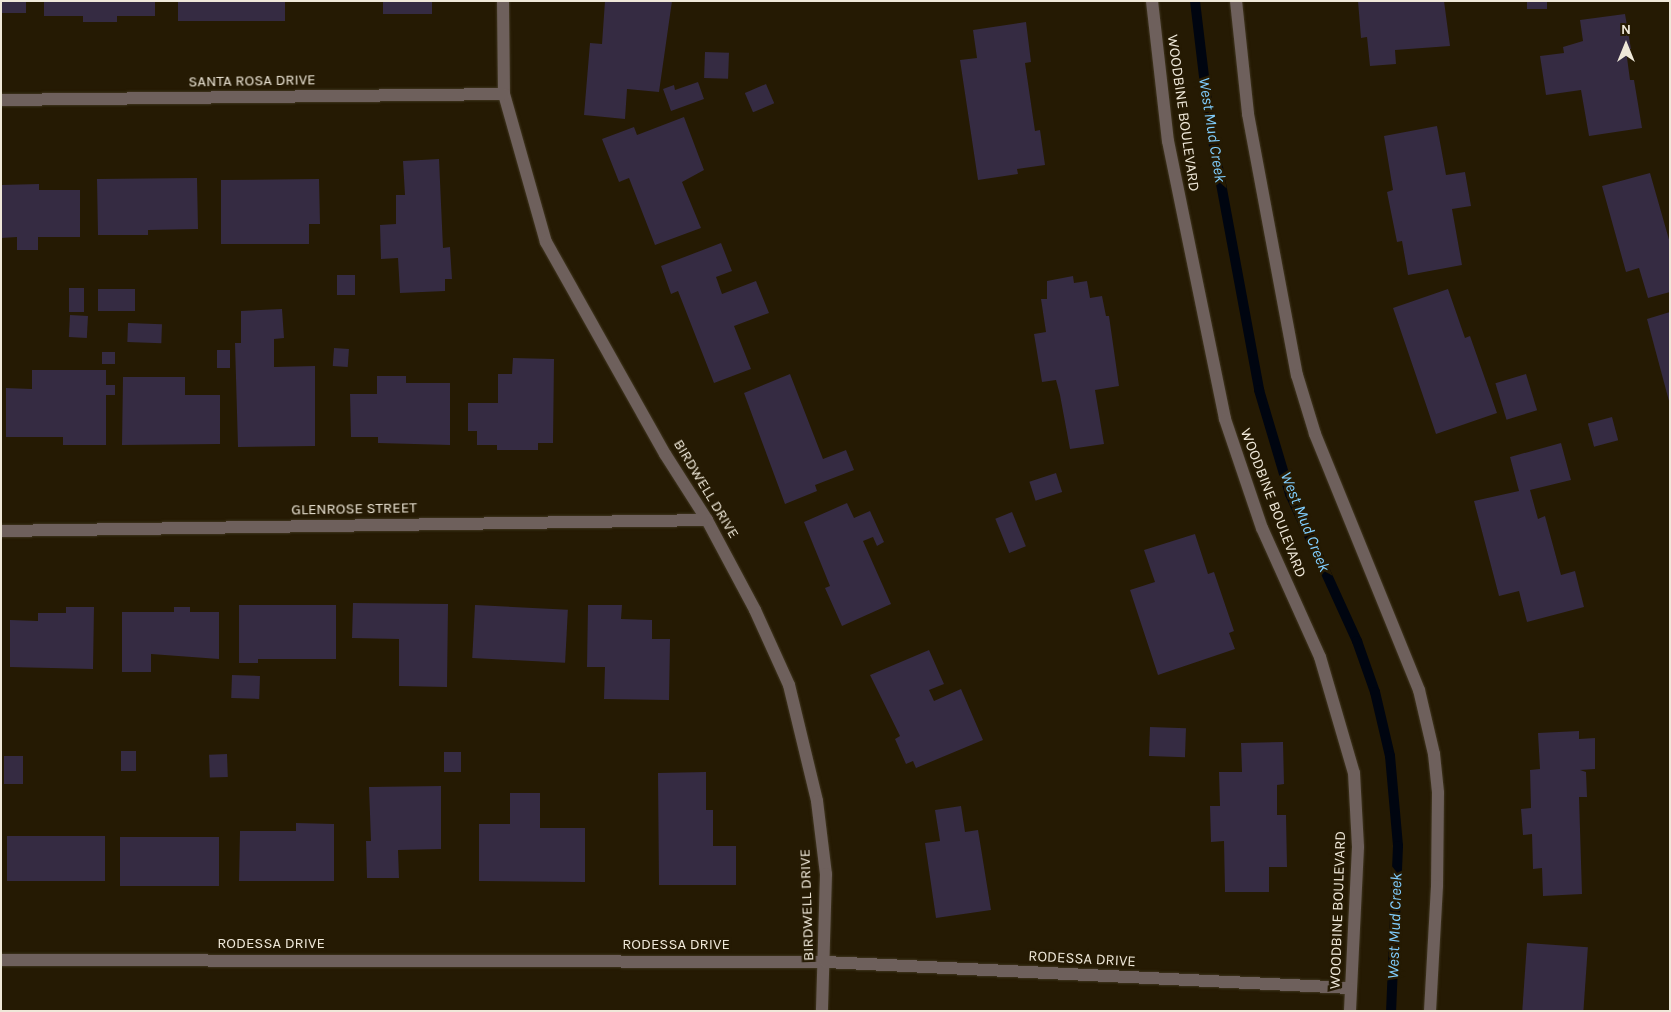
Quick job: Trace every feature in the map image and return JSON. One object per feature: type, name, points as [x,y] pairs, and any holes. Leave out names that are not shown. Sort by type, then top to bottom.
[{"type":"street","name":"BIRDWELL DRIVE","points":[[504,1],[504,94],[546,242],[665,454],[707,520],[755,610],[789,685],[801,728],[817,801],[826,874],[826,962],[822,1011]]},
{"type":"street","name":"WOODBINE BOULEVARD","points":[[1152,1],[1172,160],[1223,411],[1262,528],[1320,656],[1354,773],[1358,846],[1350,1011]]},
{"type":"street","points":[[1236,1],[1248,114],[1300,383],[1315,434],[1420,690],[1434,754],[1438,794],[1437,886],[1430,1011]]},
{"type":"street","name":"SANTA ROSA DRIVE","points":[[1,100],[504,94]]},
{"type":"street","name":"GLENROSE STREET","points":[[1,531],[707,520]]},
{"type":"street","name":"RODESSA DRIVE","points":[[1,960],[826,962],[1351,988]]},
{"type":"building","points":[[1,1],[26,1],[26,13],[1,13]]},
{"type":"building","points":[[44,1],[155,1],[155,16],[117,16],[117,22],[83,22],[83,16],[44,16]]},
{"type":"building","points":[[178,1],[285,1],[285,21],[178,21]]},
{"type":"building","points":[[383,1],[432,1],[432,14],[383,14]]},
{"type":"building","points":[[605,1],[672,1],[659,92],[627,89],[625,119],[584,115],[590,43],[602,44]]},
{"type":"building","points":[[1358,1],[1444,1],[1450,46],[1395,50],[1396,64],[1370,66],[1367,37],[1361,38]]},
{"type":"building","points":[[1527,1],[1547,1],[1547,9],[1527,9]]},
{"type":"building","points":[[1625,14],[1631,49],[1626,50],[1630,80],[1634,80],[1642,128],[1589,136],[1581,90],[1546,95],[1540,56],[1564,53],[1563,47],[1583,41],[1580,20]]},
{"type":"building","points":[[1026,22],[1031,62],[1025,63],[1035,131],[1040,130],[1045,165],[1017,169],[1018,174],[978,180],[960,60],[977,58],[973,30]]},
{"type":"building","points":[[705,52],[729,53],[728,79],[704,78]]},
{"type":"building","points":[[698,82],[704,99],[671,111],[663,89],[674,85],[675,90]]},
{"type":"building","points":[[766,84],[774,103],[753,112],[745,93]]},
{"type":"building","points":[[684,117],[704,170],[682,182],[701,228],[655,245],[629,178],[619,182],[602,139],[634,127],[637,135]]},
{"type":"building","points":[[1437,126],[1446,175],[1465,172],[1471,206],[1452,209],[1462,265],[1408,275],[1402,241],[1397,242],[1387,192],[1393,190],[1384,136]]},
{"type":"building","points":[[439,159],[443,248],[450,247],[452,279],[445,279],[445,291],[400,293],[398,258],[381,259],[380,225],[396,224],[396,195],[405,195],[403,161]]},
{"type":"building","points":[[1650,173],[1670,243],[1670,292],[1648,298],[1639,268],[1626,272],[1602,186]]},
{"type":"building","points":[[197,178],[198,229],[148,230],[148,235],[98,235],[97,179]]},
{"type":"building","points":[[319,179],[320,224],[309,224],[309,244],[221,244],[221,180]]},
{"type":"building","points":[[39,184],[39,190],[80,190],[80,237],[38,237],[38,250],[17,250],[17,237],[1,238],[1,185]]},
{"type":"building","points":[[721,243],[732,271],[716,277],[722,294],[756,281],[769,313],[734,326],[751,369],[714,383],[678,291],[671,294],[661,266]]},
{"type":"building","points":[[337,275],[355,275],[355,295],[337,295]]},
{"type":"building","points":[[1073,276],[1074,283],[1087,281],[1090,298],[1102,296],[1106,316],[1109,316],[1119,386],[1095,390],[1104,444],[1070,449],[1056,380],[1042,382],[1034,334],[1046,332],[1041,299],[1047,299],[1047,281]]},
{"type":"building","points":[[69,288],[84,288],[84,312],[69,312]]},
{"type":"building","points":[[98,289],[135,289],[135,311],[98,311]]},
{"type":"building","points":[[1448,289],[1465,338],[1470,336],[1497,413],[1436,434],[1393,308]]},
{"type":"building","points":[[282,309],[284,338],[274,339],[274,367],[315,366],[315,446],[238,447],[235,343],[241,343],[241,311]]},
{"type":"building","points":[[1670,312],[1670,401],[1669,401],[1647,319]]},
{"type":"building","points":[[70,315],[88,316],[87,338],[69,337]]},
{"type":"building","points":[[128,323],[162,324],[161,343],[127,342]]},
{"type":"building","points":[[334,348],[349,349],[348,367],[333,366]]},
{"type":"building","points":[[217,350],[230,350],[230,368],[217,368]]},
{"type":"building","points":[[102,352],[115,352],[115,364],[102,364]]},
{"type":"building","points":[[513,358],[554,359],[553,443],[538,443],[538,450],[497,450],[497,445],[477,445],[477,431],[468,431],[468,403],[498,403],[498,374],[512,374]]},
{"type":"building","points":[[32,370],[106,370],[106,385],[115,385],[115,395],[106,395],[106,445],[63,445],[63,437],[6,437],[6,388],[32,389]]},
{"type":"building","points":[[790,374],[823,459],[846,450],[854,470],[815,485],[817,491],[785,504],[744,393]]},
{"type":"building","points":[[1526,374],[1537,410],[1507,420],[1495,383]]},
{"type":"building","points":[[377,376],[406,376],[406,383],[450,383],[450,445],[378,443],[378,437],[351,437],[350,394],[377,394]]},
{"type":"building","points":[[123,377],[185,377],[185,395],[220,395],[220,444],[122,445]]},
{"type":"building","points":[[1612,417],[1618,440],[1594,447],[1588,423]]},
{"type":"building","points":[[1561,443],[1571,480],[1530,490],[1538,519],[1545,516],[1561,575],[1575,571],[1584,607],[1527,622],[1519,591],[1499,596],[1474,501],[1519,491],[1510,457]]},
{"type":"building","points":[[1056,473],[1062,492],[1036,501],[1029,482]]},
{"type":"building","points":[[847,503],[854,518],[870,511],[884,542],[877,546],[873,537],[863,541],[891,604],[842,626],[825,588],[830,586],[804,522]]},
{"type":"building","points":[[1012,512],[1026,546],[1009,553],[995,519]]},
{"type":"building","points":[[1195,534],[1208,574],[1214,572],[1234,631],[1229,633],[1235,649],[1158,675],[1130,590],[1155,582],[1144,550]]},
{"type":"building","points":[[353,603],[448,604],[447,687],[399,686],[399,639],[352,638]]},
{"type":"building","points":[[239,605],[336,605],[336,659],[258,659],[258,663],[239,663]]},
{"type":"building","points":[[475,605],[568,610],[565,663],[472,658]]},
{"type":"building","points":[[588,605],[622,605],[621,619],[652,620],[652,639],[670,639],[669,700],[604,699],[605,667],[587,667]]},
{"type":"building","points":[[66,607],[94,607],[93,669],[10,667],[10,620],[38,621],[38,613],[66,613]]},
{"type":"building","points":[[174,607],[190,607],[190,612],[219,612],[219,659],[151,654],[151,672],[122,672],[122,612],[174,612]]},
{"type":"building","points":[[929,650],[944,684],[929,690],[934,701],[961,689],[983,740],[916,768],[913,761],[906,764],[895,739],[900,736],[870,675]]},
{"type":"building","points":[[232,675],[260,676],[259,699],[231,698]]},
{"type":"building","points":[[1150,727],[1186,728],[1185,757],[1149,756]]},
{"type":"building","points":[[1579,731],[1579,739],[1595,738],[1595,769],[1580,770],[1586,772],[1587,797],[1579,797],[1582,894],[1543,896],[1542,868],[1533,869],[1532,834],[1523,835],[1521,809],[1531,808],[1530,770],[1540,769],[1538,733]]},
{"type":"building","points":[[1283,742],[1284,784],[1277,785],[1277,815],[1286,815],[1287,867],[1269,867],[1269,892],[1225,892],[1224,841],[1211,842],[1210,806],[1220,806],[1219,772],[1242,772],[1241,743]]},
{"type":"building","points":[[121,751],[136,751],[136,771],[121,771]]},
{"type":"building","points":[[444,752],[461,752],[461,772],[444,772]]},
{"type":"building","points":[[227,754],[228,777],[210,778],[209,755]]},
{"type":"building","points":[[4,756],[23,756],[23,784],[4,784]]},
{"type":"building","points":[[706,772],[706,810],[713,810],[713,846],[736,846],[736,885],[659,885],[658,773]]},
{"type":"building","points":[[441,786],[441,849],[398,850],[399,878],[367,878],[366,841],[371,841],[369,787]]},
{"type":"building","points":[[510,793],[540,793],[540,828],[585,828],[585,882],[479,881],[479,824],[510,824]]},
{"type":"building","points":[[961,806],[965,832],[978,830],[991,910],[936,918],[925,843],[940,841],[935,810]]},
{"type":"building","points":[[296,823],[334,824],[334,881],[239,881],[240,831],[296,831]]},
{"type":"building","points":[[7,836],[105,836],[105,881],[7,881]]},
{"type":"building","points":[[120,837],[219,837],[219,886],[120,886]]},
{"type":"building","points":[[1527,943],[1588,947],[1583,1011],[1522,1011]]},
{"type":"waterway","name":"West Mud Creek","points":[[1195,1],[1209,119],[1259,390],[1290,494],[1357,641],[1375,692],[1390,756],[1398,846],[1391,1011]]}]
